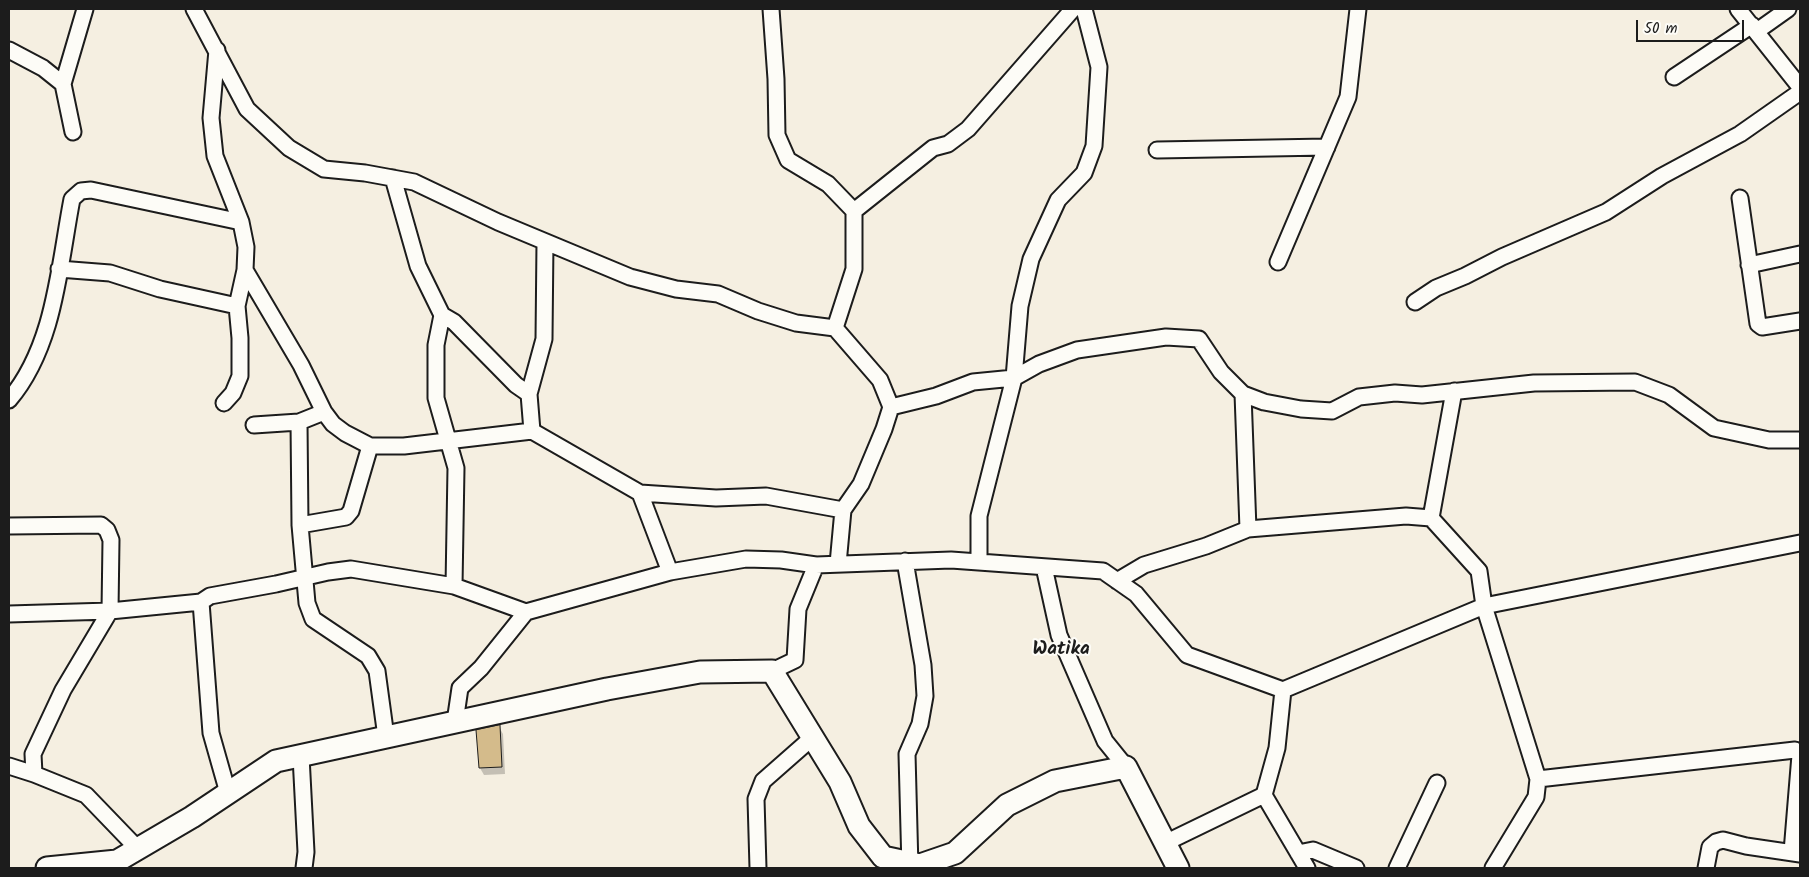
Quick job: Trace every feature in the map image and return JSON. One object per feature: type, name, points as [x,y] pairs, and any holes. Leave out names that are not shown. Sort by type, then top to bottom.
[{"type":"street","points":[[73,132],[62,84],[86,9]]},
{"type":"street","points":[[194,9],[247,109],[288,148],[324,170],[414,182],[498,222],[630,277],[676,289],[718,294],[758,311],[796,323],[835,328],[880,380],[891,407],[860,484],[843,510],[838,564]]},
{"type":"street","points":[[771,9],[774,33],[776,135],[788,160],[828,184],[854,211],[854,268],[835,328]]},
{"type":"street","points":[[854,211],[934,148],[948,144],[968,129],[1073,9]]},
{"type":"street","points":[[979,562],[979,516],[1014,378],[1020,306],[1031,259],[1058,200],[1084,173],[1094,146],[1099,66],[1084,9]]},
{"type":"street","points":[[1278,262],[1348,97],[1358,9]]},
{"type":"street","points":[[1738,9],[1800,87]]},
{"type":"street","points":[[1674,77],[1788,9]]},
{"type":"street","points":[[9,50],[43,68],[62,84]]},
{"type":"street","points":[[217,50],[211,118],[216,156],[241,222],[246,247],[245,270],[237,306],[240,338],[240,376],[233,393],[224,403]]},
{"type":"street","points":[[1415,302],[1436,288],[1606,212],[1662,176],[1740,134],[1800,92]]},
{"type":"street","points":[[1157,150],[1327,147]]},
{"type":"street","points":[[393,178],[418,266],[442,315],[454,322],[516,385],[529,394]]},
{"type":"street","points":[[9,400],[22,384],[36,358],[59,269],[72,199],[81,191],[91,190],[241,222]]},
{"type":"street","points":[[1740,198],[1758,324],[1762,327],[1800,321]]},
{"type":"street","points":[[532,430],[529,394],[544,339],[545,242]]},
{"type":"street","points":[[1749,265],[1800,254]]},
{"type":"street","points":[[59,269],[110,273],[160,290],[237,306]]},
{"type":"street","points":[[245,270],[301,365],[324,412],[333,424],[345,433],[370,446],[404,446],[532,430],[640,493],[716,498],[766,496],[843,510]]},
{"type":"street","points":[[442,315],[436,345],[436,398],[456,468],[454,586]]},
{"type":"street","points":[[891,407],[936,396],[973,382],[1014,378],[1039,364],[1077,350],[1166,337],[1199,339],[1221,372],[1244,394],[1264,402],[1301,410],[1332,411],[1359,397],[1454,391],[1534,383],[1635,382],[1669,395],[1714,428],[1769,440],[1800,440]]},
{"type":"street","points":[[1431,518],[1454,391]]},
{"type":"street","points":[[1244,394],[1248,530]]},
{"type":"street","points":[[254,425],[299,422],[324,412]]},
{"type":"street","points":[[299,422],[300,525],[307,602],[313,619],[368,656],[377,671],[386,737]]},
{"type":"street","points":[[300,525],[346,516],[351,511],[370,446]]},
{"type":"street","points":[[640,493],[670,572]]},
{"type":"street","points":[[1117,581],[1144,565],[1206,546],[1248,530],[1406,516],[1431,518],[1479,571],[1484,606],[1538,779],[1536,797],[1493,868]]},
{"type":"street","points":[[9,526],[101,525],[108,530],[111,540],[110,611],[63,690],[33,754],[34,774]]},
{"type":"street","points":[[9,614],[110,611],[201,602],[210,596],[351,569],[454,586],[526,612],[670,572],[746,559],[781,560],[816,565],[905,561],[979,562],[1103,571],[1136,594],[1187,655],[1284,690],[1484,606],[1800,543]]},
{"type":"street","points":[[905,561],[923,665],[925,696],[920,724],[907,754],[908,866]]},
{"type":"street","points":[[47,868],[117,862],[276,761],[607,689],[700,672],[772,671],[795,660],[798,609],[816,565]]},
{"type":"street","points":[[1044,566],[1058,635],[1105,741],[1126,767],[1178,868]]},
{"type":"street","points":[[201,602],[211,734],[228,793]]},
{"type":"street","points":[[455,722],[460,688],[481,668],[526,612]]},
{"type":"street","points":[[772,671],[840,782],[859,826],[883,857],[908,866],[920,865],[955,853],[1007,805],[1055,781],[1126,767]]},
{"type":"street","points":[[1284,690],[1277,748],[1264,795],[1307,868]]},
{"type":"street","points":[[758,868],[756,799],[763,781],[813,737]]},
{"type":"street","points":[[1538,779],[1795,750],[1800,755],[1796,853],[1746,846],[1723,840],[1716,842],[1710,847],[1706,868]]},
{"type":"street","points":[[300,756],[306,852],[304,868]]},
{"type":"street","points":[[9,766],[86,795],[138,849]]},
{"type":"street","points":[[1398,868],[1437,783]]},
{"type":"street","points":[[1165,843],[1264,795]]},
{"type":"street","points":[[1298,853],[1313,850],[1356,868]]},
{"type":"building","points":[[500,725],[502,767],[479,768],[476,730]]},
{"type":"district","name":"Watika","points":[[1061,651]]}]
